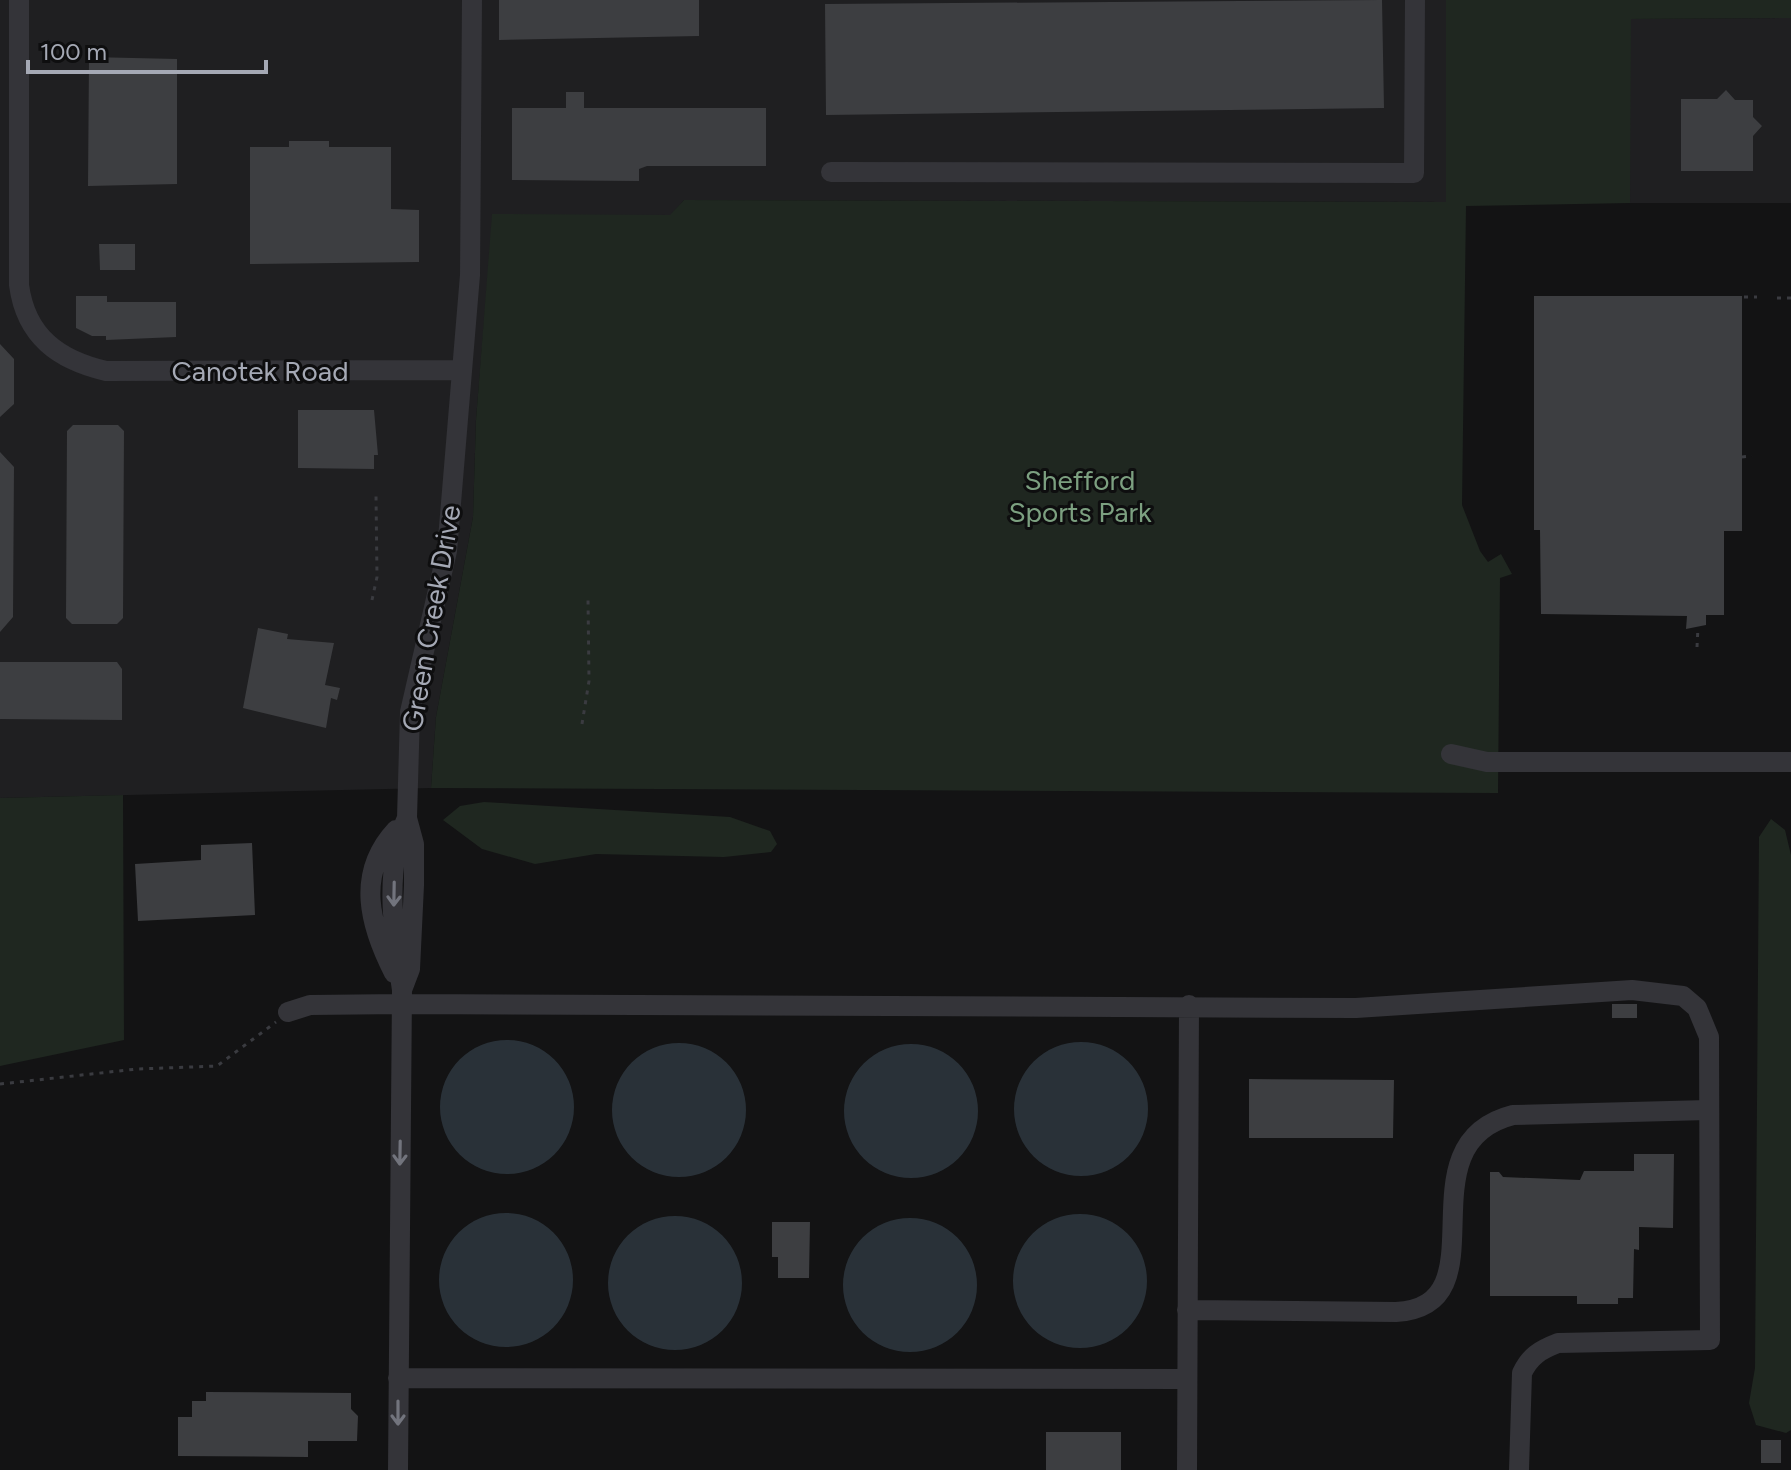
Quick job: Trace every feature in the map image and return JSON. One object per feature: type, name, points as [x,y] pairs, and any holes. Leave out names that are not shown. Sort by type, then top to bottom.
[{"type":"street","name":"Canotek Road","points":[[19,0],[19,285],[30,316],[46,343],[59,356],[106,371],[462,370]]},
{"type":"street","points":[[462,370],[470,275],[472,0]]},
{"type":"street","points":[[831,172],[1414,173],[1415,0]]},
{"type":"street","name":"Green Creek Drive","points":[[398,1470],[402,997],[393,928],[395,846],[407,818],[410,712],[447,551],[462,370]]},
{"type":"street","points":[[1451,754],[1487,762],[1791,762]]},
{"type":"street","points":[[288,1012],[310,1005],[402,997],[1356,1008],[1632,990],[1683,996],[1705,1021],[1709,1037],[1710,1340],[1558,1343],[1540,1350],[1528,1359],[1522,1373],[1519,1470]]},
{"type":"street","points":[[1187,1470],[1189,1005]]},
{"type":"street","points":[[1187,1310],[1396,1312],[1420,1307],[1435,1299],[1449,1278],[1456,1168],[1464,1150],[1491,1123],[1513,1115],[1708,1110]]},
{"type":"street","points":[[398,1378],[1187,1379]]},
{"type":"path","points":[[1744,297],[1757,297]]},
{"type":"path","points":[[1777,298],[1791,298]]},
{"type":"path","points":[[1742,457],[1752,456]]},
{"type":"path","points":[[372,600],[377,577],[376,495]]},
{"type":"path","points":[[582,724],[589,681],[588,599]]},
{"type":"path","points":[[1697,647],[1698,627]]},
{"type":"path","points":[[0,1084],[137,1069],[217,1066],[288,1012]]},
{"type":"shaded area","points":[[0,0],[1446,0],[1446,202],[684,200],[671,215],[493,215],[476,420],[473,517],[436,717],[431,788],[0,798]]},
{"type":"shaded area","points":[[1791,18],[1791,203],[1630,203],[1630,19]]},
{"type":"shaded area","points":[[507,1040],[533,1045],[554,1060],[569,1081],[574,1107],[569,1133],[554,1154],[533,1169],[507,1174],[481,1169],[460,1154],[445,1133],[440,1107],[445,1081],[460,1060],[481,1045]]},
{"type":"shaded area","points":[[1081,1042],[1107,1047],[1128,1062],[1143,1083],[1148,1109],[1143,1135],[1128,1156],[1107,1171],[1081,1176],[1055,1171],[1034,1156],[1019,1135],[1014,1109],[1019,1083],[1034,1062],[1055,1047]]},
{"type":"shaded area","points":[[679,1043],[705,1048],[726,1063],[741,1084],[746,1110],[741,1136],[726,1157],[705,1172],[679,1177],[653,1172],[632,1157],[617,1136],[612,1110],[617,1084],[632,1063],[653,1048]]},
{"type":"shaded area","points":[[911,1044],[937,1049],[958,1064],[973,1085],[978,1111],[973,1137],[958,1158],[937,1173],[911,1178],[885,1173],[864,1158],[849,1137],[844,1111],[849,1085],[864,1064],[885,1049]]},
{"type":"shaded area","points":[[506,1213],[532,1218],[553,1233],[568,1254],[573,1280],[568,1306],[553,1327],[532,1342],[506,1347],[480,1342],[459,1327],[444,1306],[439,1280],[444,1254],[459,1233],[480,1218]]},
{"type":"shaded area","points":[[1080,1214],[1106,1219],[1127,1234],[1142,1255],[1147,1281],[1142,1307],[1127,1328],[1106,1343],[1080,1348],[1054,1343],[1033,1328],[1018,1307],[1013,1281],[1018,1255],[1033,1234],[1054,1219]]},
{"type":"shaded area","points":[[675,1216],[701,1221],[722,1236],[737,1257],[742,1283],[737,1309],[722,1330],[701,1345],[675,1350],[649,1345],[628,1330],[613,1309],[608,1283],[613,1257],[628,1236],[649,1221]]},
{"type":"shaded area","points":[[910,1218],[936,1223],[957,1238],[972,1259],[977,1285],[972,1311],[957,1332],[936,1347],[910,1352],[884,1347],[863,1332],[848,1311],[843,1285],[848,1259],[863,1238],[884,1223]]},
{"type":"green space","name":"Shefford Sports Park","points":[[1446,0],[1791,0],[1791,18],[1631,19],[1630,203],[1466,206],[1462,505],[1480,551],[1488,562],[1501,554],[1512,574],[1500,578],[1498,793],[431,788],[436,717],[473,517],[476,420],[492,214],[670,215],[684,200],[1446,202]]},
{"type":"green space","points":[[123,795],[124,1040],[0,1066],[0,798]]},
{"type":"green space","points":[[484,802],[730,817],[770,831],[777,844],[771,852],[724,857],[596,854],[535,864],[482,849],[443,820],[460,806]]},
{"type":"green space","points":[[1771,819],[1785,830],[1791,855],[1791,1430],[1786,1433],[1756,1425],[1749,1403],[1755,1368],[1759,837]]},
{"type":"building","points":[[499,0],[699,0],[699,36],[499,40]]},
{"type":"building","points":[[1382,0],[1384,108],[826,115],[825,4]]},
{"type":"building","points":[[89,57],[177,59],[177,184],[88,186]]},
{"type":"building","points":[[1726,90],[1735,100],[1753,100],[1753,117],[1762,126],[1753,136],[1753,171],[1681,171],[1681,99],[1717,99]]},
{"type":"building","points":[[566,92],[584,92],[584,108],[766,108],[766,166],[647,166],[639,169],[639,181],[512,180],[512,108],[566,108]]},
{"type":"building","points":[[289,141],[329,141],[329,147],[391,147],[391,209],[419,210],[419,262],[250,264],[250,147],[289,147]]},
{"type":"building","points":[[99,244],[135,244],[135,270],[100,270]]},
{"type":"building","points":[[76,296],[107,296],[107,302],[176,302],[176,337],[106,340],[106,336],[92,336],[76,328]]},
{"type":"building","points":[[1534,296],[1742,296],[1742,531],[1724,531],[1724,615],[1706,615],[1706,625],[1686,629],[1687,616],[1541,614],[1540,530],[1534,530]]},
{"type":"building","points":[[0,344],[14,359],[14,404],[0,417]]},
{"type":"building","points":[[298,410],[374,410],[378,455],[374,455],[374,469],[298,468]]},
{"type":"building","points":[[73,425],[118,425],[124,431],[123,618],[117,624],[72,624],[66,618],[67,431]]},
{"type":"building","points":[[0,452],[14,467],[13,617],[0,632]]},
{"type":"building","points":[[258,628],[288,634],[287,639],[334,643],[325,685],[340,688],[337,700],[331,698],[326,728],[243,708]]},
{"type":"building","points":[[0,662],[117,662],[122,669],[122,720],[0,719]]},
{"type":"building","points":[[252,843],[255,915],[138,921],[135,864],[201,860],[201,845]]},
{"type":"building","points":[[1612,1004],[1637,1004],[1637,1018],[1612,1018]]},
{"type":"building","points":[[1249,1079],[1394,1080],[1393,1138],[1249,1138]]},
{"type":"building","points":[[1634,1154],[1674,1154],[1673,1228],[1639,1227],[1639,1250],[1634,1249],[1633,1298],[1618,1298],[1618,1304],[1577,1304],[1577,1296],[1490,1296],[1490,1172],[1499,1172],[1503,1177],[1580,1180],[1584,1171],[1634,1171]]},
{"type":"building","points":[[772,1222],[810,1222],[809,1278],[778,1278],[778,1257],[772,1257]]},
{"type":"building","points":[[206,1392],[351,1393],[351,1409],[358,1416],[357,1441],[308,1441],[308,1457],[178,1456],[178,1417],[192,1417],[192,1401],[206,1401]]},
{"type":"building","points":[[1046,1432],[1121,1432],[1121,1470],[1046,1470]]},
{"type":"building","points":[[1761,1440],[1781,1440],[1781,1463],[1761,1463]]}]
